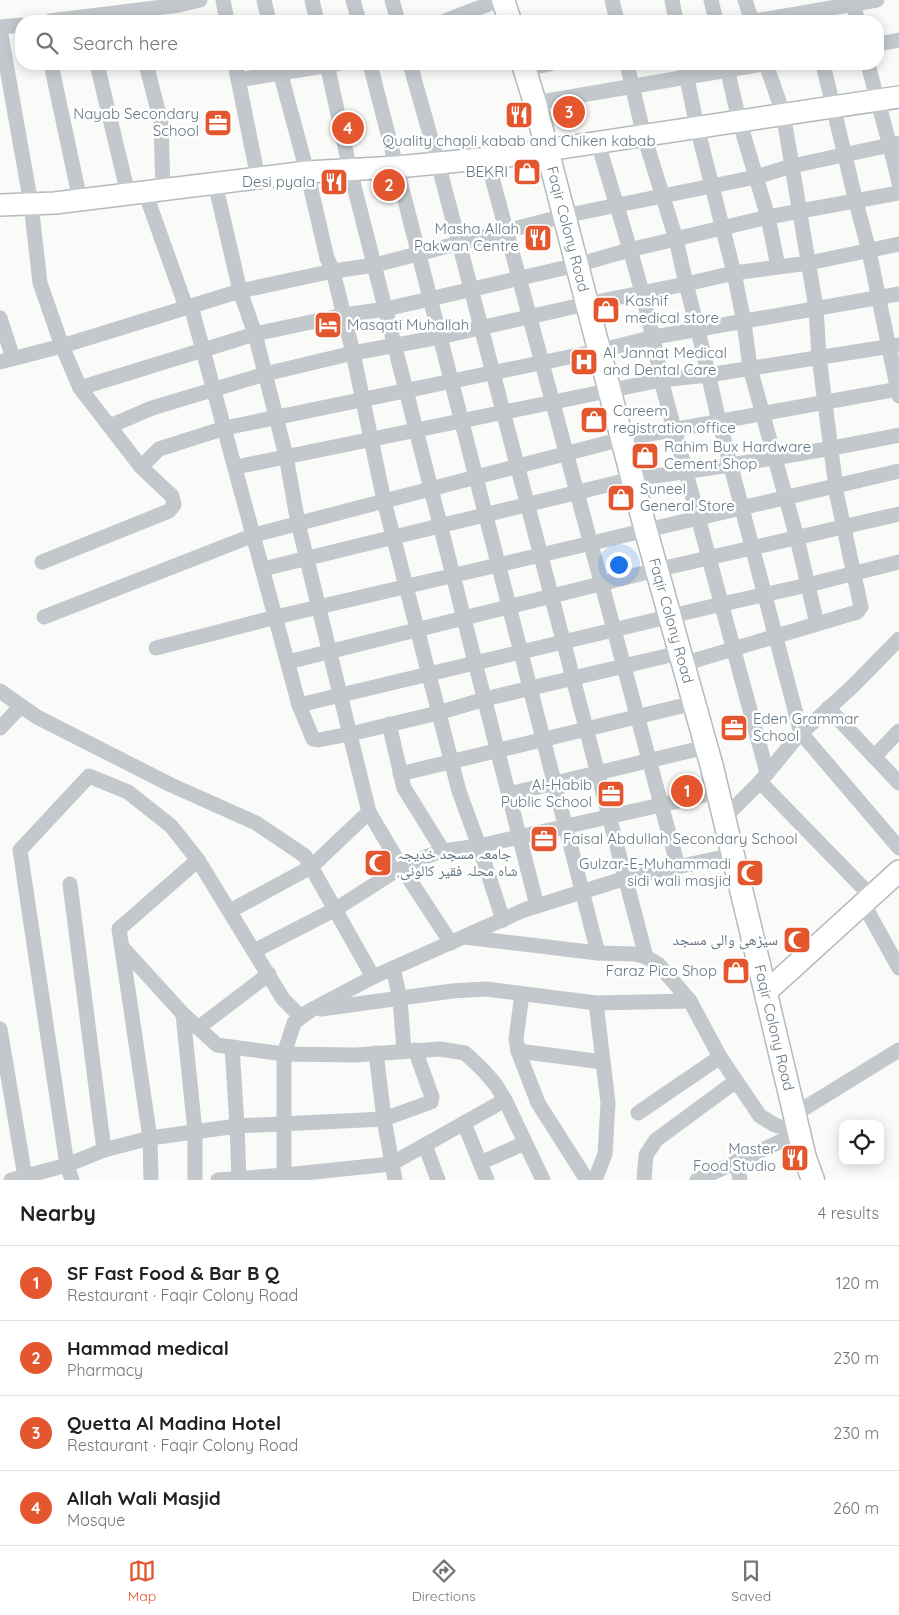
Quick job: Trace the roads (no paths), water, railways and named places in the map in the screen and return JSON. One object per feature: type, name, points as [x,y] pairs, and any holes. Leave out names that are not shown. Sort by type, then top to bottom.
[{"type":"main road","points":[[503,0],[508,15]]},
{"type":"main road","name":"Faqir Colony Road","points":[[525,70],[656,570],[718,792],[805,1158],[813,1180]]},
{"type":"main road","points":[[0,205],[55,203],[307,172],[488,159],[899,97]]},
{"type":"main road","points":[[766,992],[867,900],[896,879]]},
{"type":"street","points":[[110,15],[178,2],[200,0]]},
{"type":"street","points":[[223,0],[226,15]]},
{"type":"street","points":[[264,0],[268,15]]},
{"type":"street","points":[[312,0],[316,15]]},
{"type":"street","points":[[353,0],[357,15]]},
{"type":"street","points":[[392,0],[396,15]]},
{"type":"street","points":[[460,15],[499,0]]},
{"type":"street","points":[[612,0],[616,15]]},
{"type":"street","points":[[672,0],[675,15]]},
{"type":"street","points":[[711,0],[715,15]]},
{"type":"street","points":[[745,0],[751,15]]},
{"type":"street","points":[[788,15],[853,2],[877,0]]},
{"type":"street","points":[[853,2],[856,15]]},
{"type":"street","points":[[15,26],[0,28],[31,204],[40,283],[62,346],[80,388],[141,467],[172,496],[174,505],[169,511],[42,562]]},
{"type":"street","points":[[884,43],[899,40]]},
{"type":"street","points":[[52,70],[80,200]]},
{"type":"street","points":[[99,70],[204,350],[300,705],[312,739],[318,740],[438,713],[485,699],[624,666],[681,659],[734,649],[860,610],[861,607],[836,487],[824,402],[816,308],[809,263],[783,113],[767,70]]},
{"type":"street","points":[[145,192],[161,122],[148,70]]},
{"type":"street","points":[[236,70],[258,178]]},
{"type":"street","points":[[238,80],[272,70]]},
{"type":"street","points":[[280,70],[307,172],[327,258],[333,271],[344,315],[364,400],[370,440],[384,501],[438,713],[459,792],[503,920]]},
{"type":"street","points":[[332,70],[350,170],[538,906]]},
{"type":"street","points":[[372,70],[598,953]]},
{"type":"street","points":[[412,70],[460,243],[646,957]]},
{"type":"street","points":[[628,70],[644,136],[676,239],[719,421],[801,733],[899,848]]},
{"type":"street","points":[[535,103],[632,86],[686,70],[697,127],[734,273],[744,322],[750,368],[797,538],[817,624]]},
{"type":"street","points":[[728,70],[768,217],[778,267]]},
{"type":"street","points":[[44,617],[254,534],[622,439],[824,402],[898,392],[894,345],[880,298],[824,70]]},
{"type":"street","points":[[870,70],[877,100],[895,144],[899,183]]},
{"type":"street","points":[[598,143],[643,293],[654,337],[661,380],[734,649],[764,777],[867,900],[899,968]]},
{"type":"street","points":[[0,318],[6,360],[62,346],[240,291],[333,271],[375,265],[564,216],[756,177],[792,166],[895,144]]},
{"type":"street","points":[[488,159],[678,867]]},
{"type":"street","points":[[215,183],[240,291],[256,334],[286,456],[298,523],[369,812],[402,868],[457,940],[598,953],[635,954],[646,957],[658,964],[690,1001],[720,1057],[760,1116],[775,1125],[797,1123]]},
{"type":"street","points":[[80,388],[256,334],[472,289],[768,217],[899,193]]},
{"type":"street","points":[[110,426],[152,408],[215,389],[265,374],[353,353],[440,337],[734,273],[809,263],[899,244]]},
{"type":"street","points":[[141,467],[159,449],[225,428],[598,351],[654,337],[899,294]]},
{"type":"street","points":[[236,467],[661,380],[708,375],[894,345]]},
{"type":"street","points":[[263,569],[632,479],[831,449],[899,435]]},
{"type":"street","points":[[156,648],[276,617],[899,471]]},
{"type":"street","points":[[288,662],[602,583],[899,514]]},
{"type":"street","points":[[300,705],[669,616],[808,586],[899,562]]},
{"type":"street","points":[[724,818],[764,777],[801,733],[897,646]]},
{"type":"street","points":[[0,691],[37,717],[162,780],[256,823],[305,856],[373,977]]},
{"type":"street","points":[[400,774],[694,703]]},
{"type":"street","points":[[0,728],[21,706]]},
{"type":"street","points":[[828,708],[899,783]]},
{"type":"street","points":[[389,724],[404,788],[443,851]]},
{"type":"street","points":[[874,757],[899,731]]},
{"type":"street","points":[[509,794],[706,747]]},
{"type":"street","points":[[72,1180],[67,1165],[20,850],[89,776],[128,792],[171,826],[198,860],[284,999],[306,1013],[452,991],[486,989],[596,1003],[690,1001]]},
{"type":"street","points":[[254,951],[336,909],[402,868],[422,858],[443,851],[479,846],[718,792]]},
{"type":"street","points":[[230,911],[311,867],[369,812]]},
{"type":"street","points":[[284,1178],[284,1054],[294,1023],[306,1013],[373,977],[538,906],[626,878],[733,855]]},
{"type":"street","points":[[151,1180],[150,1138],[119,930],[198,860]]},
{"type":"street","points":[[70,884],[104,1150]]},
{"type":"street","points":[[122,947],[183,1014],[217,1045],[284,1054],[355,1055],[440,1048],[465,1053],[496,1085],[543,1180]]},
{"type":"street","points":[[0,1029],[18,1178],[67,1165],[104,1150],[150,1138],[237,1126],[384,1119],[431,1102],[432,1097],[410,1051],[393,968]]},
{"type":"street","points":[[198,1028],[268,974]]},
{"type":"street","points":[[522,994],[516,1039],[518,1051],[538,1102],[586,1180]]},
{"type":"street","points":[[595,1180],[605,1154],[608,1103],[596,1003]]},
{"type":"street","points":[[183,1014],[195,1132],[195,1180]]},
{"type":"street","points":[[232,1047],[239,1179]]},
{"type":"street","points":[[697,1180],[736,1161],[797,1123],[899,1050]]},
{"type":"street","points":[[518,1051],[603,1062]]},
{"type":"street","points":[[376,1053],[384,1119],[395,1180]]},
{"type":"street","points":[[638,1113],[720,1057]]},
{"type":"street","points":[[644,1180],[646,1154],[656,1140],[736,1081]]},
{"type":"street","points":[[218,1180],[284,1178],[391,1164],[505,1100]]},
{"type":"street","points":[[464,1123],[487,1180]]},
{"type":"street","points":[[480,1163],[526,1143]]},
{"type":"street","points":[[425,1145],[438,1180]]},
{"type":"street","points":[[736,1161],[740,1180]]},
{"type":"place","name":"Quetta Al Madina Hotel","points":[[569,112]]},
{"type":"place","name":"Quality chapli kabab and Chiken kabab","points":[[519,115]]},
{"type":"place","name":"Nayab Secondary School","points":[[218,123]]},
{"type":"place","name":"Allah Wali Masjid","points":[[348,128]]},
{"type":"place","name":"BEKRI","points":[[527,172]]},
{"type":"place","name":"Desi pyala","points":[[334,182]]},
{"type":"place","name":"Hammad medical","points":[[389,185]]},
{"type":"place","name":"Masha Allah Pakwan Centre","points":[[538,238]]},
{"type":"place","name":"Kashif medical store","points":[[606,310]]},
{"type":"place","name":"Masqati Muhallah","points":[[328,325]]},
{"type":"place","name":"Al Jannat Medical and Dental Care","points":[[584,362]]},
{"type":"place","name":"Careem registration office","points":[[594,420]]},
{"type":"place","name":"Rahim Bux Hardware Cement Shop","points":[[645,456]]},
{"type":"place","name":"Suneel General Store","points":[[621,498]]},
{"type":"place","name":"Eden Grammar School","points":[[734,728]]},
{"type":"place","name":"SF Fast Food & Bar B Q","points":[[687,791]]},
{"type":"place","name":"Al-Habib Public School","points":[[611,794]]},
{"type":"place","name":"Faisal Abdullah Secondary School","points":[[544,839]]},
{"type":"place","name":"جامعہ مسجد خدیجہ ,شاہ محلہ فقیر کالونی","points":[[378,863]]},
{"type":"place","name":"Gulzar-E-Muhammadi sidi wali masjid","points":[[750,873]]},
{"type":"place","name":"سیڑھی والی مسجد","points":[[797,940]]},
{"type":"place","name":"Faraz Pico Shop","points":[[736,971]]},
{"type":"place","name":"Master Food Studio","points":[[795,1158]]}]
